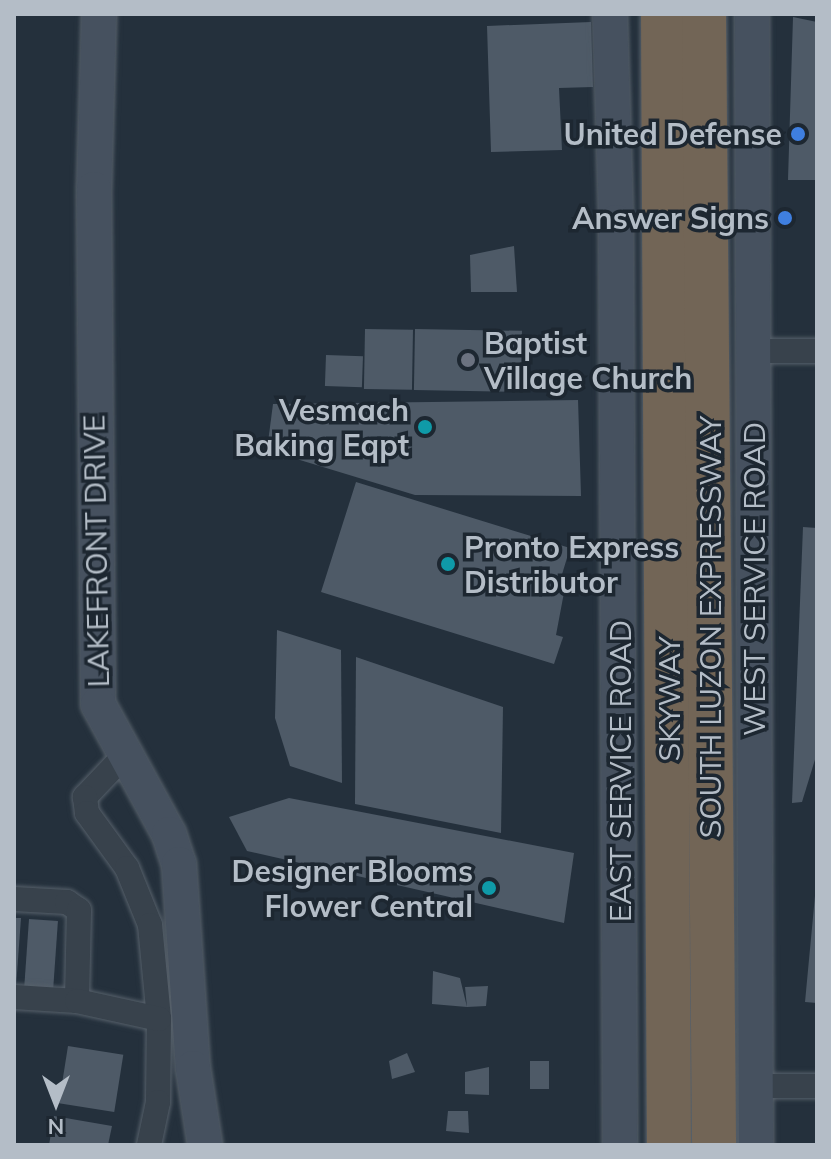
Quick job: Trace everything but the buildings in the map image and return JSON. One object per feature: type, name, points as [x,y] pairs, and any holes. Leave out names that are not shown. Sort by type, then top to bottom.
[{"type":"highway","name":"SOUTH LUZON EXPRESSWAY","points":[[647,14],[652,1145]]},
{"type":"highway","name":"SKYWAY","points":[[663,14],[669,1145]]},
{"type":"highway","name":"SKYWAY","points":[[692,14],[698,1145]]},
{"type":"highway","name":"SOUTH LUZON EXPRESSWAY","points":[[704,14],[714,1145]]},
{"type":"main road","name":"LAKEFRONT DRIVE","points":[[99,14],[94,189],[98,704],[169,834],[179,864],[193,1068],[205,1145]]},
{"type":"main road","name":"EAST SERVICE ROAD","points":[[610,14],[617,238],[620,1145]]},
{"type":"main road","name":"WEST SERVICE ROAD","points":[[752,14],[756,1145]]},
{"type":"main road","name":"LAKEFRONT DRIVE","points":[[183,1145],[193,1068]]},
{"type":"street","points":[[753,351],[817,351]]},
{"type":"street","points":[[124,756],[85,797],[87,813],[127,868],[150,925],[159,1019],[158,1102],[149,1145]]},
{"type":"street","points":[[14,899],[67,902],[79,910],[77,1001]]},
{"type":"street","points":[[14,997],[77,1001],[159,1019]]},
{"type":"street","points":[[756,1086],[817,1086]]},
{"type":"place","name":"United Defense","points":[[798,134]]},
{"type":"place","name":"Answer Signs","points":[[785,218]]},
{"type":"place","name":"Baptist Village Church","points":[[468,360]]},
{"type":"place","name":"Vesmach Baking Eqpt","points":[[425,427]]},
{"type":"place","name":"Pronto Express Distributor","points":[[448,564]]},
{"type":"place","name":"Designer Blooms Flower Central","points":[[489,888]]}]
